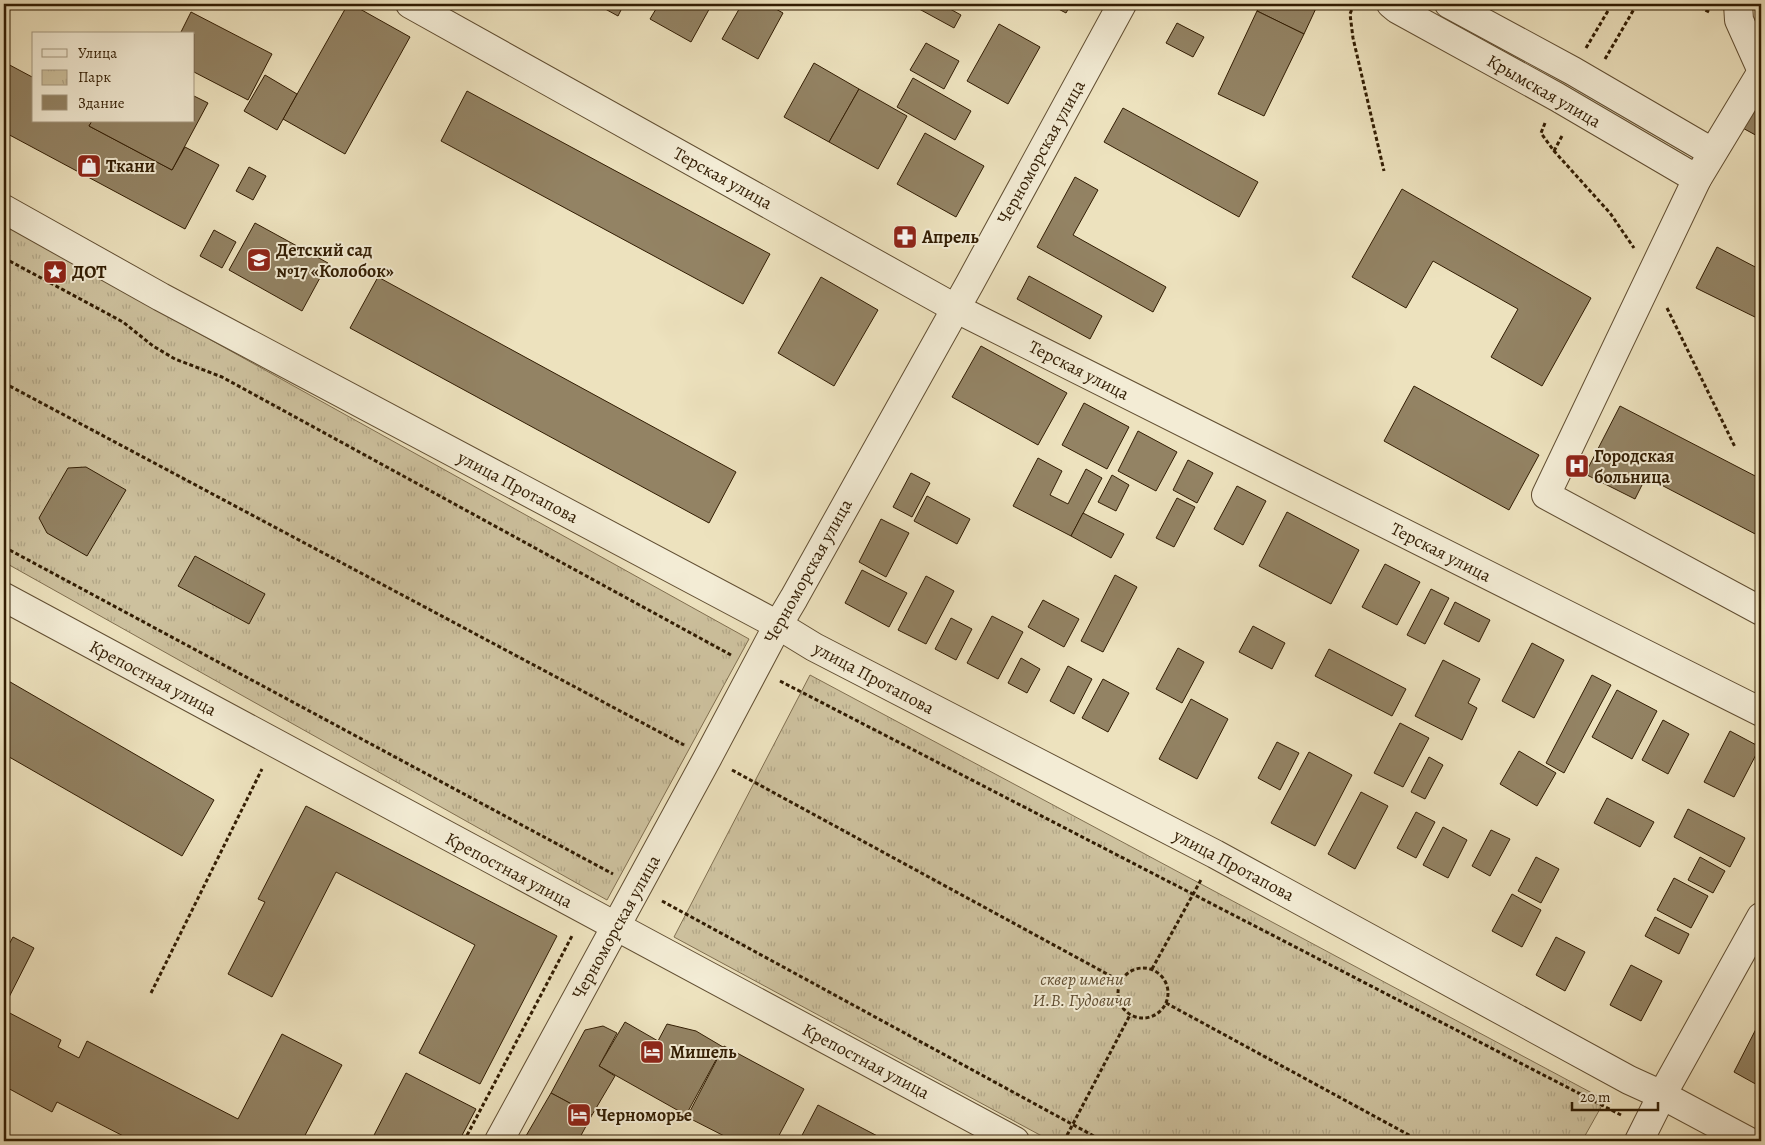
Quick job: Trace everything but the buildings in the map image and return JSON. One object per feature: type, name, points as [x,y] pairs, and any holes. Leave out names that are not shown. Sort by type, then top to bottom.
[{"type":"street","name":"Терская улица","points":[[410,4],[956,308],[1761,712]]},
{"type":"street","name":"Черноморская улица","points":[[499,1141],[638,888],[778,625],[956,308],[1122,4]]},
{"type":"street","name":"Крымская улица","points":[[1391,4],[1557,97],[1697,179]]},
{"type":"street","points":[[1449,4],[1572,71],[1712,152]]},
{"type":"street","points":[[1738,4],[1739,20],[1761,69]]},
{"type":"street","points":[[1761,74],[1697,179],[1546,495],[1761,611]]},
{"type":"street","name":"улица Протапова","points":[[4,209],[170,302],[778,625],[814,647],[1214,854],[1620,1076],[1662,1095],[1748,1141]]},
{"type":"street","name":"Крепостная улица","points":[[4,597],[1016,1141]]},
{"type":"street","points":[[1642,1134],[1761,916]]},
{"type":"path","points":[[1354,4],[1350,14],[1353,38],[1384,171]]},
{"type":"path","points":[[1572,71],[1612,4]]},
{"type":"path","points":[[1557,97],[1541,133],[1554,151],[1610,212],[1651,275],[1735,447]]},
{"type":"path","points":[[4,258],[123,322],[153,346],[175,359],[222,376],[755,668],[1194,894],[1642,1134]]},
{"type":"path","points":[[4,383],[708,757],[1120,981]]},
{"type":"path","points":[[4,547],[1103,1141]]},
{"type":"path","points":[[152,993],[274,743]]},
{"type":"path","points":[[1152,969],[1214,854]]},
{"type":"path","points":[[464,1141],[575,931]]},
{"type":"path","points":[[1137,968],[1152,969],[1160,975],[1167,986],[1168,995],[1166,1003],[1161,1010],[1149,1018],[1130,1015],[1122,1008],[1117,995],[1120,981],[1126,973],[1137,968]]},
{"type":"path","points":[[1166,1003],[1420,1141]]},
{"type":"path","points":[[1064,1141],[1130,1015]]},
{"type":"green space","points":[[4,225],[749,639],[607,900],[4,562]]},
{"type":"green space","name":"сквер имени И.В. Гудовича","points":[[810,675],[1605,1100],[1582,1141],[1051,1141],[674,937]]},
{"type":"place","name":"Ткани","points":[[89,166]]},
{"type":"place","name":"Апрель","points":[[905,237]]},
{"type":"place","name":"Детский сад №17 «Колобок»","points":[[259,260]]},
{"type":"place","name":"ДОТ","points":[[55,272]]},
{"type":"place","name":"Городская больница","points":[[1577,466]]},
{"type":"place","name":"Мишель","points":[[652,1052]]},
{"type":"place","name":"Черноморье","points":[[579,1115]]}]
